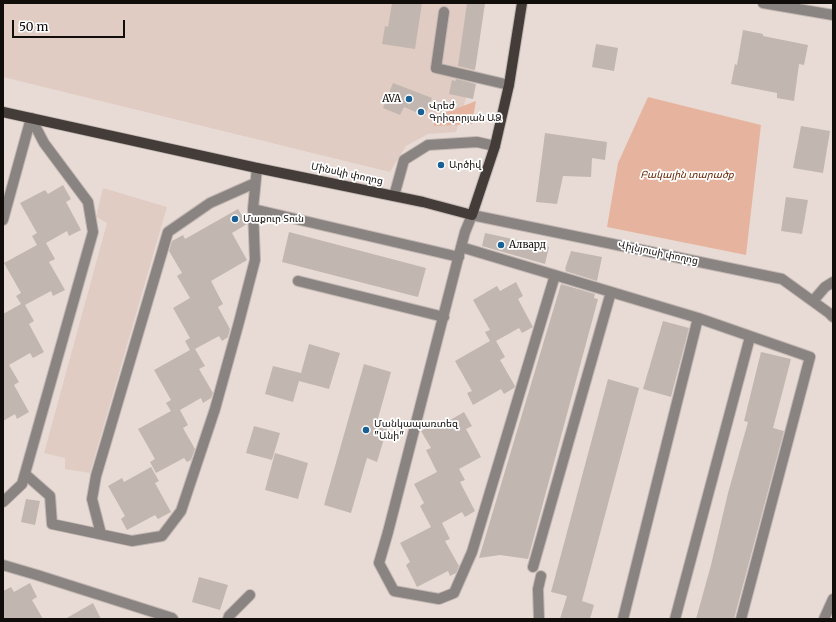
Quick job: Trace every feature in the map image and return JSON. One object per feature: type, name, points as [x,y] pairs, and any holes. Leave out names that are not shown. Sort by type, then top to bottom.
[{"type":"main road","points":[[472,215],[495,146],[509,85],[522,3]]},
{"type":"main road","name":"Մինսկի փողոց","points":[[3,112],[257,168],[423,202],[472,215]]},
{"type":"street","points":[[764,3],[833,14]]},
{"type":"street","points":[[444,12],[436,68],[509,85]]},
{"type":"street","points":[[3,220],[31,118]]},
{"type":"street","points":[[3,502],[22,484],[93,232],[88,202],[44,143],[31,118]]},
{"type":"street","points":[[394,196],[404,160],[428,145],[477,142],[495,146]]},
{"type":"street","points":[[25,474],[50,496],[52,524],[132,541],[162,536],[181,511],[216,409],[253,268],[253,209],[257,168]]},
{"type":"street","points":[[101,534],[92,499],[96,476],[168,232],[210,203],[255,183]]},
{"type":"street","points":[[253,209],[460,252],[555,275],[698,318],[810,357],[741,619]]},
{"type":"street","points":[[472,215],[465,232],[387,537],[379,563],[394,591],[439,599],[454,593],[472,552],[555,275]]},
{"type":"street","name":"Վիլնյուսի փողոց","points":[[472,215],[782,279],[830,313],[833,317]]},
{"type":"street","points":[[298,282],[444,316]]},
{"type":"street","points":[[813,301],[825,287],[833,282]]},
{"type":"street","points":[[533,567],[611,292]]},
{"type":"street","points":[[623,619],[698,318]]},
{"type":"street","points":[[675,619],[750,337]]},
{"type":"street","points":[[3,565],[173,619]]},
{"type":"street","points":[[539,619],[538,589],[540,576]]},
{"type":"street","points":[[228,619],[250,595]]},
{"type":"street","points":[[824,619],[833,599]]},
{"type":"shaded area","points":[[3,3],[485,3],[476,64],[456,132],[428,134],[406,146],[390,172],[3,77]]},
{"type":"shaded area","points":[[103,188],[167,207],[90,473],[65,469],[65,458],[44,453],[107,223],[96,217]]},
{"type":"green space","name":"Բակային տարածք","points":[[648,97],[761,125],[746,255],[607,227],[618,163]]},
{"type":"green space","points":[[476,101],[472,124],[434,126],[434,117]]},
{"type":"building","points":[[392,3],[422,3],[415,49],[382,44],[385,26],[388,27]]},
{"type":"building","points":[[467,3],[485,3],[475,70],[458,66]]},
{"type":"building","points":[[743,30],[763,34],[763,36],[808,45],[804,65],[799,64],[794,101],[777,98],[777,93],[731,84],[735,64],[737,65]]},
{"type":"building","points":[[596,44],[618,48],[614,71],[592,67]]},
{"type":"building","points":[[456,79],[476,84],[473,99],[449,94],[452,80],[456,81]]},
{"type":"building","name":"AVA","points":[[393,83],[432,98],[425,116],[404,107],[400,115],[383,108]]},
{"type":"building","points":[[801,126],[830,131],[823,173],[793,168]]},
{"type":"building","points":[[545,133],[607,142],[605,160],[592,158],[591,177],[563,176],[557,204],[536,202]]},
{"type":"building","points":[[63,185],[71,199],[66,202],[81,230],[69,236],[67,231],[46,243],[55,259],[49,262],[65,290],[53,296],[51,291],[25,305],[34,321],[29,324],[44,352],[33,358],[30,353],[9,365],[19,382],[14,385],[29,412],[17,419],[15,414],[3,421],[3,314],[21,304],[16,296],[21,293],[4,263],[37,245],[32,236],[37,233],[20,203],[45,190],[48,194]]},
{"type":"building","points":[[786,197],[808,200],[802,234],[781,231]]},
{"type":"building","points":[[238,209],[247,224],[232,233],[247,260],[211,281],[223,304],[218,307],[230,329],[228,337],[222,341],[219,336],[195,349],[205,366],[199,369],[213,393],[211,398],[203,403],[201,398],[180,410],[188,425],[183,428],[195,449],[191,460],[187,462],[184,458],[156,473],[150,462],[155,459],[138,429],[171,411],[166,403],[171,400],[154,370],[190,350],[185,341],[190,338],[173,308],[190,298],[177,276],[182,273],[169,251],[172,241],[183,235],[185,239]]},
{"type":"building","points":[[289,232],[426,268],[418,297],[282,262]]},
{"type":"building","points":[[485,233],[549,247],[545,264],[482,246]]},
{"type":"building","points":[[571,251],[602,257],[597,281],[565,271]]},
{"type":"building","points":[[516,282],[523,296],[518,299],[533,327],[522,333],[519,328],[496,341],[505,357],[500,360],[515,386],[504,394],[501,389],[473,405],[467,393],[472,391],[455,361],[490,341],[485,332],[490,330],[473,300],[497,286],[500,291]]},
{"type":"building","points":[[561,284],[595,294],[594,298],[598,299],[528,559],[500,555],[479,558]]},
{"type":"building","points":[[663,321],[689,328],[671,397],[643,389]]},
{"type":"building","points":[[309,344],[340,353],[329,389],[299,381],[293,402],[265,394],[273,366],[301,373]]},
{"type":"building","points":[[761,352],[791,359],[773,428],[784,431],[734,619],[696,619],[711,565],[728,493],[748,422],[744,421]]},
{"type":"building","points":[[364,364],[391,372],[377,422],[388,425],[377,462],[367,458],[351,513],[324,505]]},
{"type":"building","points":[[608,379],[639,388],[582,601],[594,605],[590,619],[560,619],[567,596],[551,592]]},
{"type":"building","points":[[464,412],[472,426],[466,429],[481,457],[459,469],[465,480],[460,482],[475,511],[465,517],[462,512],[442,523],[450,539],[445,541],[459,566],[456,573],[450,576],[448,571],[417,587],[406,565],[410,562],[400,543],[431,527],[420,506],[424,503],[414,484],[437,472],[426,450],[431,448],[421,431],[438,422],[440,426]]},
{"type":"building","points":[[254,426],[280,433],[272,460],[246,453]]},
{"type":"building","points":[[275,453],[308,463],[298,499],[265,490]]},
{"type":"building","points":[[151,467],[159,481],[155,483],[171,512],[158,519],[155,515],[127,530],[121,519],[125,516],[108,486],[122,478],[124,482]]},
{"type":"building","points":[[26,499],[40,501],[35,525],[21,522]]},
{"type":"building","points":[[199,577],[228,585],[220,610],[192,602]]},
{"type":"building","points":[[30,583],[37,597],[32,600],[43,619],[3,619],[3,591],[11,587],[14,592]]},
{"type":"building","points":[[93,603],[101,619],[65,619]]},
{"type":"place","name":"AVA","points":[[409,99]]},
{"type":"place","name":"Վրեժ Գրիգորյան ԱՁ","points":[[421,112]]},
{"type":"place","name":"Արծիվ","points":[[441,165]]},
{"type":"place","name":"Մաքուր Տուն","points":[[235,219]]},
{"type":"place","name":"Алвард","points":[[501,245]]},
{"type":"place","name":"Մանկապառտեզ \"Անի\"","points":[[366,430]]}]
